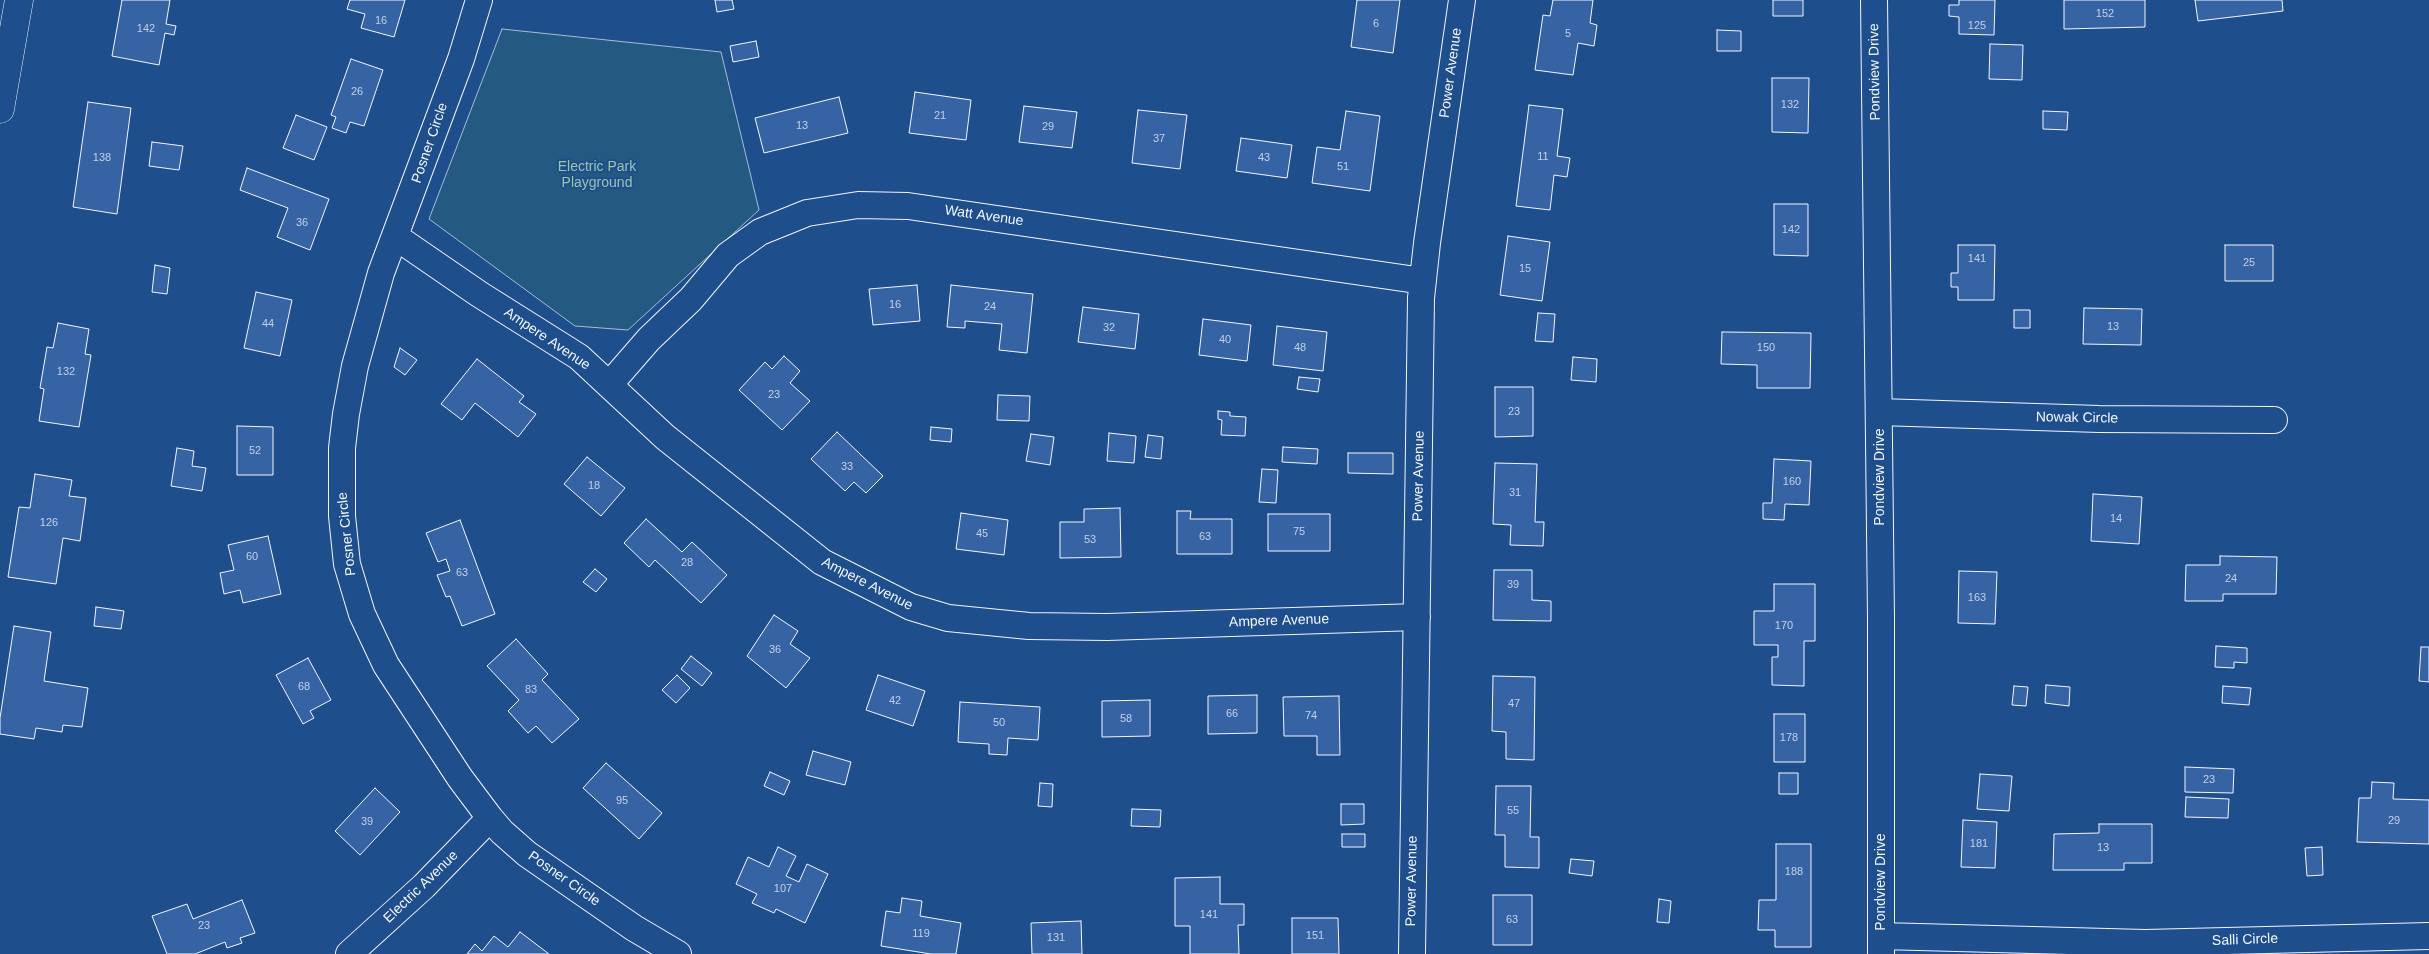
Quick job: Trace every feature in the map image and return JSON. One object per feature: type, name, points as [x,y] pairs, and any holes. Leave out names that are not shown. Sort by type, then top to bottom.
[{"type":"main road","points":[[0,109],[19,0]]},
{"type":"street","name":"Posner Circle","points":[[479,0],[461,59],[367,319],[346,414],[341,482],[347,564],[362,614],[386,665],[460,778],[490,818],[502,832],[527,854],[634,928],[678,954]]},
{"type":"street","name":"Power Avenue","points":[[1412,954],[1423,281],[1462,0]]},
{"type":"street","name":"Pondview Drive","points":[[1874,0],[1879,412],[1881,945]]},
{"type":"street","name":"Watt Avenue","points":[[609,385],[649,339],[691,299],[728,255],[760,232],[807,213],[858,205],[908,206],[1423,281]]},
{"type":"street","name":"Ampere Avenue","points":[[396,237],[471,289],[579,357],[665,437],[822,562],[911,607],[939,615],[983,623],[1108,627],[1417,617]]},
{"type":"street","name":"Nowak Circle","points":[[1879,412],[2099,419],[2274,420]]},
{"type":"street","name":"Electric Avenue","points":[[349,954],[424,886],[490,818]]},
{"type":"street","name":"Salli Circle","points":[[1881,945],[2145,943],[2429,936]]},
{"type":"green space","name":"Electric Park Playground","points":[[502,29],[721,52],[759,210],[628,330],[575,326],[429,219]]},
{"type":"building","points":[[122,0],[170,0],[166,24],[176,26],[174,35],[165,33],[159,65],[112,56]]},
{"type":"building","points":[[350,0],[405,0],[394,37],[361,28],[365,14],[347,9]]},
{"type":"building","points":[[715,0],[732,0],[734,9],[717,12]]},
{"type":"building","points":[[1357,0],[1400,0],[1393,53],[1351,47]]},
{"type":"building","points":[[1553,0],[1593,0],[1590,23],[1597,25],[1594,46],[1578,43],[1573,75],[1535,70],[1543,15],[1550,16]]},
{"type":"building","points":[[1773,0],[1803,0],[1803,16],[1773,16]]},
{"type":"building","points":[[1959,0],[1995,0],[1994,35],[1959,34],[1959,17],[1949,16],[1949,5],[1959,5]]},
{"type":"building","points":[[2064,0],[2145,0],[2145,27],[2064,29]]},
{"type":"building","points":[[2195,0],[2282,0],[2283,11],[2198,21]]},
{"type":"building","points":[[1717,30],[1741,31],[1741,51],[1717,51]]},
{"type":"building","points":[[756,41],[759,57],[733,62],[730,46]]},
{"type":"building","points":[[1990,44],[2023,45],[2022,80],[1989,79]]},
{"type":"building","points":[[351,59],[383,70],[364,126],[350,122],[346,133],[332,128],[336,117],[331,115]]},
{"type":"building","points":[[1772,78],[1809,78],[1808,133],[1772,132]]},
{"type":"building","points":[[915,92],[971,100],[966,140],[909,133]]},
{"type":"building","points":[[839,97],[848,133],[764,153],[755,118]]},
{"type":"building","points":[[88,102],[131,108],[117,214],[73,207]]},
{"type":"building","points":[[1529,105],[1563,109],[1557,156],[1570,158],[1567,177],[1554,175],[1550,210],[1516,206]]},
{"type":"building","points":[[1024,106],[1077,112],[1072,148],[1019,142]]},
{"type":"building","points":[[1138,110],[1187,115],[1180,169],[1132,163]]},
{"type":"building","points":[[1346,111],[1380,116],[1370,191],[1312,183],[1317,147],[1340,150]]},
{"type":"building","points":[[2043,111],[2068,112],[2067,130],[2043,129]]},
{"type":"building","points":[[296,115],[327,127],[314,160],[283,148]]},
{"type":"building","points":[[1241,138],[1292,145],[1287,178],[1236,171]]},
{"type":"building","points":[[152,142],[183,146],[179,170],[149,166]]},
{"type":"building","points":[[247,168],[329,199],[310,250],[277,237],[288,208],[240,190]]},
{"type":"building","points":[[1774,204],[1808,204],[1808,256],[1774,255]]},
{"type":"building","points":[[1508,236],[1550,242],[1542,301],[1500,295]]},
{"type":"building","points":[[1958,245],[1995,245],[1994,300],[1958,300],[1958,287],[1951,287],[1951,273],[1958,273]]},
{"type":"building","points":[[2225,245],[2273,245],[2273,281],[2225,281]]},
{"type":"building","points":[[155,265],[170,268],[167,294],[152,292]]},
{"type":"building","points":[[917,285],[920,321],[873,325],[869,289]]},
{"type":"building","points":[[951,285],[1033,294],[1027,353],[999,350],[1002,324],[965,321],[965,328],[947,327]]},
{"type":"building","points":[[256,292],[292,300],[280,356],[244,348]]},
{"type":"building","points":[[1083,307],[1139,314],[1135,349],[1078,342]]},
{"type":"building","points":[[2084,308],[2142,309],[2141,345],[2083,344]]},
{"type":"building","points":[[2014,310],[2030,310],[2030,328],[2014,328]]},
{"type":"building","points":[[1538,313],[1555,314],[1553,342],[1535,341]]},
{"type":"building","points":[[1203,319],[1251,325],[1247,361],[1199,355]]},
{"type":"building","points":[[58,323],[89,329],[85,354],[91,355],[79,427],[39,421],[44,389],[40,388],[47,347],[53,348]]},
{"type":"building","points":[[1277,326],[1327,332],[1323,371],[1273,365]]},
{"type":"building","points":[[1722,332],[1811,333],[1810,388],[1757,388],[1757,365],[1721,364]]},
{"type":"building","points":[[400,348],[417,360],[405,375],[394,367]]},
{"type":"building","points":[[784,356],[800,371],[790,383],[810,401],[782,430],[739,390],[765,362],[772,369]]},
{"type":"building","points":[[1573,357],[1597,359],[1596,382],[1571,380]]},
{"type":"building","points":[[477,359],[524,396],[519,402],[536,414],[518,437],[475,403],[462,420],[441,404]]},
{"type":"building","points":[[1299,377],[1320,379],[1318,392],[1297,389]]},
{"type":"building","points":[[1495,387],[1533,387],[1533,436],[1495,437]]},
{"type":"building","points":[[998,395],[1030,396],[1029,421],[997,420]]},
{"type":"building","points":[[1218,411],[1230,412],[1230,416],[1246,417],[1245,436],[1221,435],[1222,420],[1218,419]]},
{"type":"building","points":[[237,426],[273,427],[273,475],[237,475]]},
{"type":"building","points":[[931,427],[952,429],[951,442],[930,440]]},
{"type":"building","points":[[837,432],[883,476],[866,493],[854,482],[845,491],[811,459]]},
{"type":"building","points":[[1109,433],[1136,436],[1134,463],[1107,461]]},
{"type":"building","points":[[1031,434],[1054,437],[1050,465],[1026,461]]},
{"type":"building","points":[[1148,435],[1163,437],[1161,459],[1145,457]]},
{"type":"building","points":[[1283,447],[1318,449],[1317,464],[1282,462]]},
{"type":"building","points":[[177,448],[194,451],[192,466],[206,468],[202,491],[171,486]]},
{"type":"building","points":[[1348,453],[1393,453],[1393,474],[1348,473]]},
{"type":"building","points":[[587,457],[625,488],[601,516],[564,484]]},
{"type":"building","points":[[1774,459],[1811,461],[1809,505],[1785,504],[1784,520],[1763,519],[1763,503],[1772,503]]},
{"type":"building","points":[[1495,463],[1537,464],[1535,522],[1544,522],[1543,546],[1510,545],[1511,525],[1493,524]]},
{"type":"building","points":[[1262,469],[1278,470],[1276,503],[1259,502]]},
{"type":"building","points":[[35,474],[72,480],[69,496],[86,498],[80,541],[63,538],[56,584],[8,577],[19,507],[30,508]]},
{"type":"building","points":[[2093,494],[2142,497],[2139,544],[2091,541]]},
{"type":"building","points":[[1120,508],[1121,557],[1060,558],[1060,522],[1084,522],[1084,509]]},
{"type":"building","points":[[1177,511],[1191,511],[1190,519],[1232,519],[1232,554],[1177,554]]},
{"type":"building","points":[[961,513],[1008,520],[1004,555],[956,549]]},
{"type":"building","points":[[1268,514],[1330,514],[1330,551],[1268,551]]},
{"type":"building","points":[[646,519],[682,552],[692,542],[727,575],[701,603],[655,560],[649,567],[624,543]]},
{"type":"building","points":[[460,520],[495,614],[462,626],[450,596],[446,597],[437,575],[450,571],[446,559],[438,562],[426,533]]},
{"type":"building","points":[[268,536],[281,594],[243,603],[240,590],[224,594],[220,573],[234,570],[228,545]]},
{"type":"building","points":[[2220,556],[2277,557],[2276,594],[2223,594],[2223,601],[2185,601],[2186,565],[2220,565]]},
{"type":"building","points":[[595,569],[607,579],[596,592],[583,582]]},
{"type":"building","points":[[1494,570],[1532,570],[1532,600],[1551,601],[1551,621],[1493,620]]},
{"type":"building","points":[[1959,571],[1997,572],[1995,624],[1958,623]]},
{"type":"building","points":[[1774,584],[1815,584],[1815,641],[1804,641],[1804,686],[1772,685],[1772,657],[1778,657],[1778,645],[1754,645],[1754,611],[1774,611]]},
{"type":"building","points":[[96,607],[124,611],[121,629],[94,626]]},
{"type":"building","points":[[774,615],[798,631],[790,644],[810,658],[786,688],[747,656]]},
{"type":"building","points":[[14,626],[51,632],[44,681],[88,688],[82,727],[63,725],[62,732],[36,728],[34,739],[0,734],[0,718]]},
{"type":"building","points":[[516,639],[548,674],[542,680],[579,719],[552,743],[536,726],[528,733],[508,711],[519,700],[487,666]]},
{"type":"building","points":[[2216,646],[2247,648],[2247,663],[2234,662],[2234,668],[2215,667]]},
{"type":"building","points":[[2421,647],[2429,647],[2429,682],[2419,681]]},
{"type":"building","points":[[691,656],[712,673],[702,686],[681,669]]},
{"type":"building","points":[[308,658],[331,700],[310,711],[314,718],[303,724],[276,675]]},
{"type":"building","points":[[677,675],[690,688],[676,703],[662,690]]},
{"type":"building","points":[[878,675],[925,691],[913,726],[866,710]]},
{"type":"building","points":[[1493,676],[1535,677],[1534,760],[1506,759],[1506,732],[1492,731]]},
{"type":"building","points":[[2046,685],[2070,687],[2069,706],[2045,703]]},
{"type":"building","points":[[2014,686],[2028,687],[2026,706],[2012,705]]},
{"type":"building","points":[[2223,686],[2251,688],[2249,705],[2222,703]]},
{"type":"building","points":[[1257,695],[1257,733],[1208,734],[1208,696]]},
{"type":"building","points":[[1339,696],[1340,755],[1317,755],[1317,736],[1284,736],[1283,697]]},
{"type":"building","points":[[1150,700],[1150,736],[1102,737],[1102,701]]},
{"type":"building","points":[[960,702],[1040,707],[1038,740],[1008,738],[1007,755],[989,754],[989,744],[958,742]]},
{"type":"building","points":[[1774,714],[1805,714],[1805,762],[1774,762]]},
{"type":"building","points":[[813,751],[851,762],[845,785],[806,775]]},
{"type":"building","points":[[606,763],[662,813],[639,839],[583,788]]},
{"type":"building","points":[[2185,767],[2234,769],[2233,793],[2185,792]]},
{"type":"building","points":[[770,772],[790,781],[784,795],[764,786]]},
{"type":"building","points":[[1779,773],[1798,773],[1798,794],[1779,794]]},
{"type":"building","points":[[1980,774],[2012,776],[2009,811],[1977,809]]},
{"type":"building","points":[[2372,782],[2394,783],[2393,799],[2429,800],[2429,844],[2357,842],[2359,798],[2371,798]]},
{"type":"building","points":[[1040,783],[1053,784],[1052,807],[1038,806]]},
{"type":"building","points":[[1496,786],[1531,786],[1530,837],[1539,837],[1539,868],[1505,867],[1505,835],[1495,835]]},
{"type":"building","points":[[375,788],[400,812],[360,855],[335,831]]},
{"type":"building","points":[[2186,797],[2229,799],[2228,818],[2185,817]]},
{"type":"building","points":[[1341,804],[1364,804],[1364,824],[1341,825]]},
{"type":"building","points":[[1132,809],[1161,810],[1160,827],[1131,826]]},
{"type":"building","points":[[1963,820],[1997,822],[1995,868],[1961,867]]},
{"type":"building","points":[[2099,824],[2152,824],[2152,863],[2124,863],[2124,870],[2053,870],[2054,834],[2099,833]]},
{"type":"building","points":[[1342,834],[1365,834],[1365,847],[1342,847]]},
{"type":"building","points":[[1776,844],[1811,844],[1811,947],[1775,947],[1775,930],[1758,930],[1759,900],[1776,900]]},
{"type":"building","points":[[778,847],[796,856],[786,876],[799,882],[807,864],[828,874],[805,923],[776,909],[774,913],[752,903],[757,894],[736,884],[748,857],[769,867]]},
{"type":"building","points":[[2322,847],[2323,875],[2307,876],[2305,848]]},
{"type":"building","points":[[1571,859],[1594,861],[1592,876],[1569,873]]},
{"type":"building","points":[[1220,877],[1220,904],[1244,904],[1244,925],[1238,925],[1239,954],[1190,954],[1190,926],[1175,926],[1175,878]]},
{"type":"building","points":[[1493,895],[1532,895],[1532,945],[1493,945]]},
{"type":"building","points":[[902,898],[922,901],[920,916],[961,923],[956,954],[931,954],[881,946],[886,911],[900,913]]},
{"type":"building","points":[[1659,899],[1671,901],[1669,923],[1657,922]]},
{"type":"building","points":[[242,900],[255,933],[240,938],[242,943],[227,948],[225,942],[195,954],[167,954],[152,916],[187,904],[193,919]]},
{"type":"building","points":[[1292,918],[1338,918],[1339,954],[1292,954]]},
{"type":"building","points":[[1081,921],[1082,954],[1032,954],[1031,923]]},
{"type":"building","points":[[520,932],[549,954],[467,954],[475,944],[482,951],[494,936],[508,947]]}]
